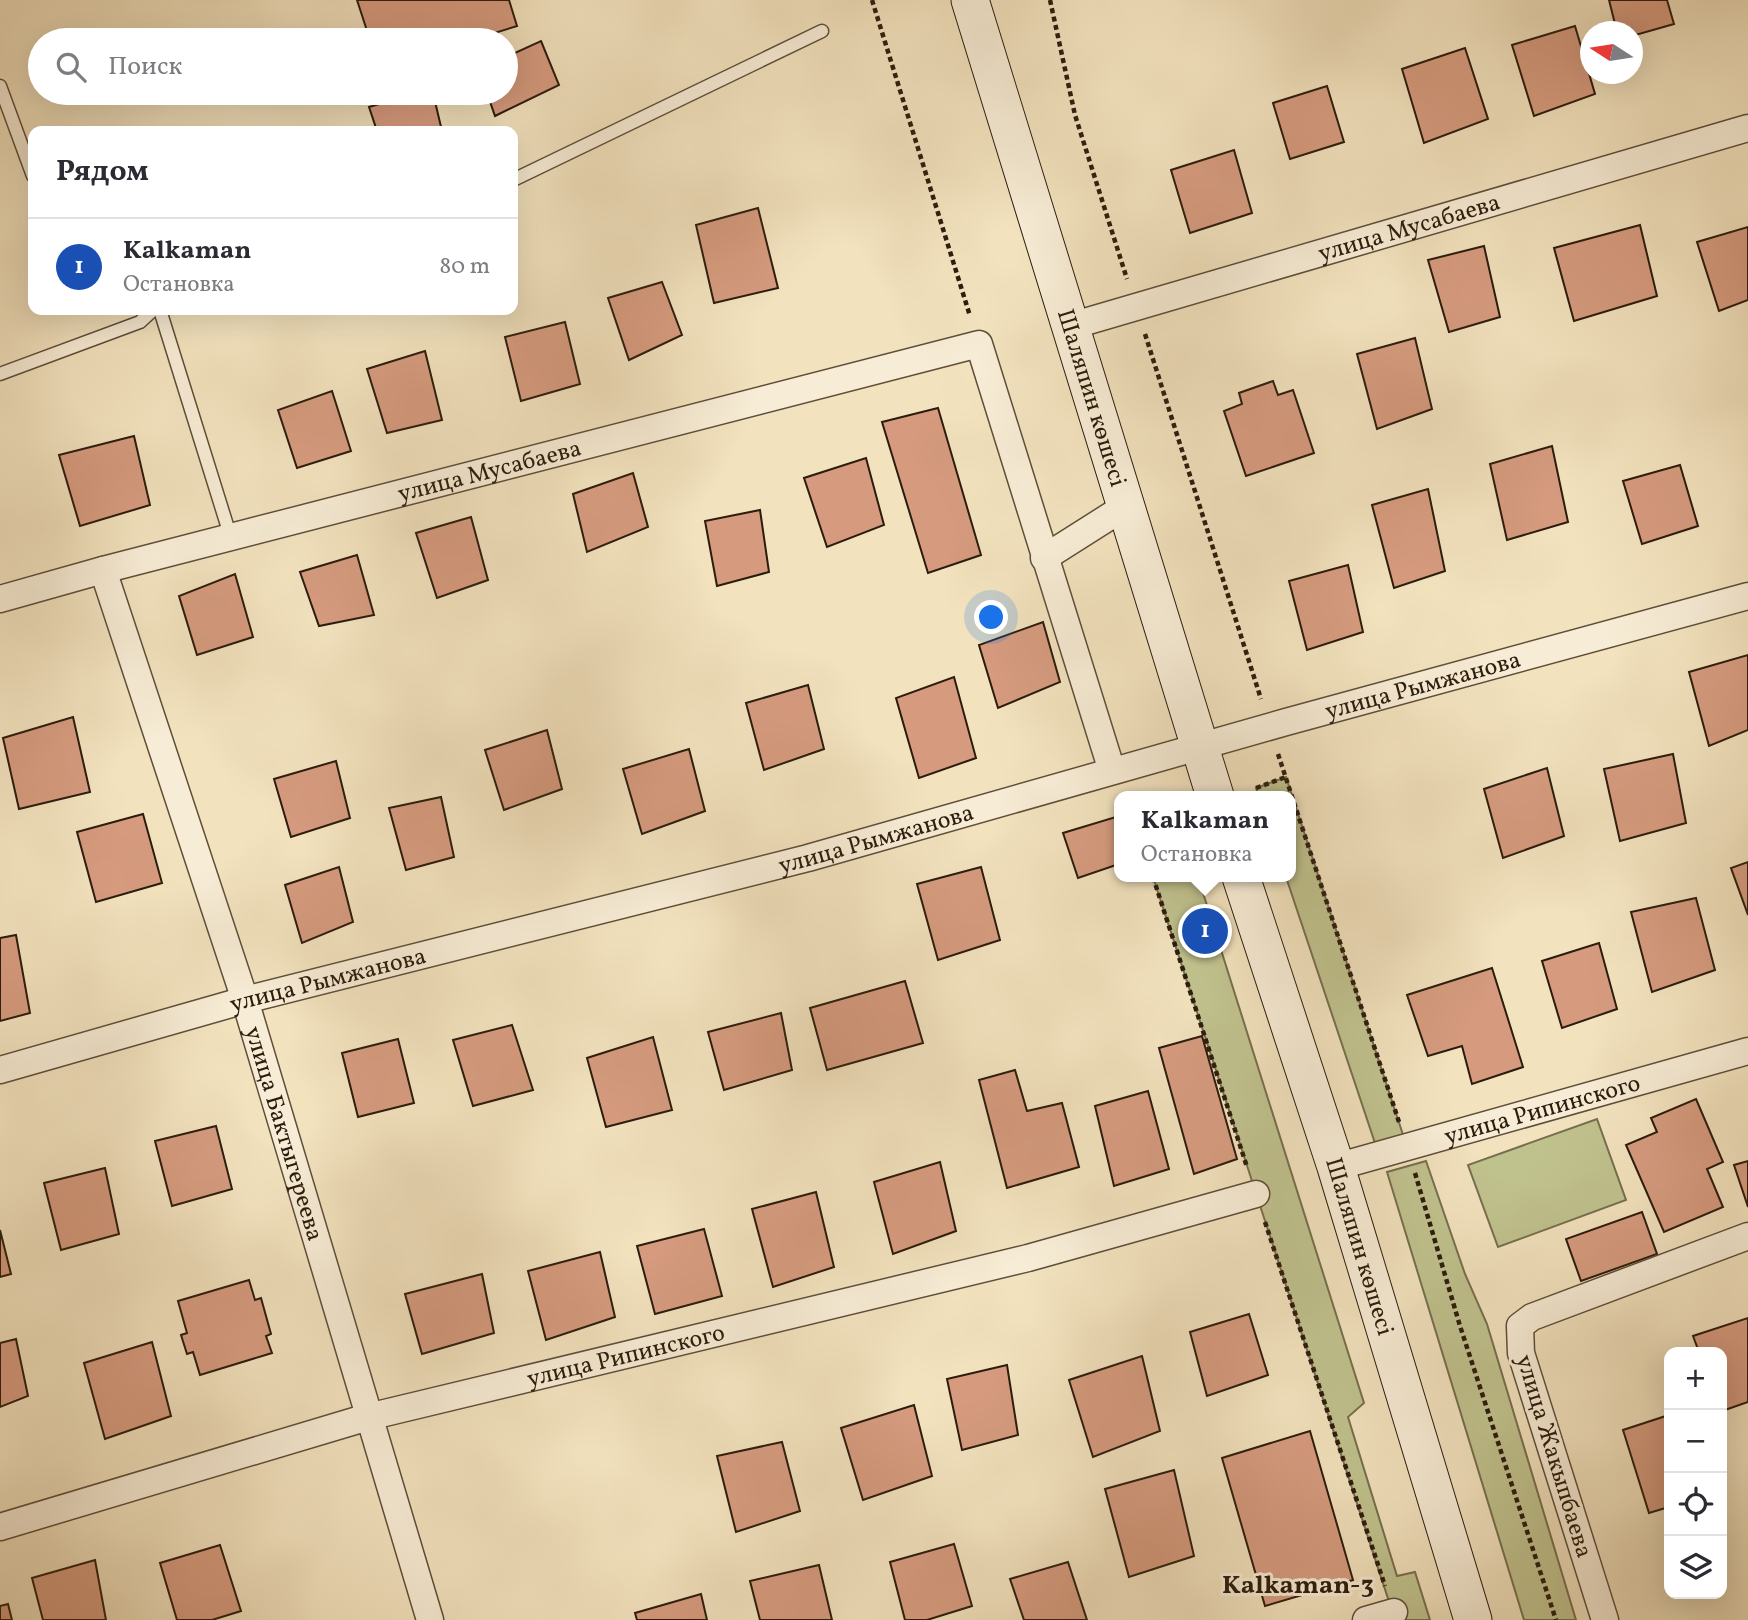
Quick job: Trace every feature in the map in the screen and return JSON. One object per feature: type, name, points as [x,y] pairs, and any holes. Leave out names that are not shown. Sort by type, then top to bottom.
[{"type":"main road","name":"Шаляпин көшесі","points":[[970,0],[1213,791]]},
{"type":"main road","name":"Шаляпин көшесі","points":[[1243,882],[1335,1167],[1473,1620]]},
{"type":"street","name":"улица Мусабаева","points":[[1071,326],[1748,128]]},
{"type":"street","name":"улица Мусабаева","points":[[0,599],[103,570],[979,344]]},
{"type":"street","points":[[979,344],[1112,771]]},
{"type":"street","points":[[1044,558],[1126,506]]},
{"type":"street","name":"улица Бактыгереева","points":[[103,570],[245,1000],[430,1620]]},
{"type":"street","name":"улица Рымжанова","points":[[0,1070],[245,1000],[808,858],[1269,727],[1748,596]]},
{"type":"street","name":"улица Рипинского","points":[[1335,1167],[1748,1051]]},
{"type":"street","name":"улица Рипинского","points":[[0,1527],[368,1417],[1028,1258],[1256,1194]]},
{"type":"street","name":"улица Жакыпбаева","points":[[1605,1620],[1521,1353],[1520,1326],[1532,1317],[1748,1236]]},
{"type":"street","points":[[1366,1620],[1394,1612]]},
{"type":"lane","points":[[518,178],[822,31]]},
{"type":"lane","points":[[0,86],[28,162]]},
{"type":"lane","points":[[0,374],[140,322],[148,315]]},
{"type":"lane","points":[[162,315],[231,538]]},
{"type":"path","points":[[872,0],[979,344]]},
{"type":"path","points":[[1050,0],[1075,115],[1291,791]]},
{"type":"path","points":[[1256,788],[1286,777]]},
{"type":"path","points":[[1296,808],[1407,1147],[1460,1326],[1556,1620]]},
{"type":"path","points":[[1155,882],[1394,1612]]},
{"type":"green space","points":[[1286,777],[1291,791],[1257,791],[1256,788]]},
{"type":"green space","points":[[1296,808],[1407,1147],[1379,1155],[1288,882],[1296,882]]},
{"type":"green space","points":[[1155,882],[1200,882],[1364,1403],[1348,1417],[1397,1576],[1415,1572],[1430,1620],[1395,1620]]},
{"type":"green space","points":[[1597,1119],[1626,1200],[1498,1247],[1468,1165]]},
{"type":"green space","points":[[1426,1161],[1465,1274],[1487,1324],[1576,1620],[1524,1620],[1387,1172]]},
{"type":"building","points":[[357,0],[509,0],[517,26],[511,28],[366,28]]},
{"type":"building","points":[[1609,0],[1667,0],[1674,24],[1643,33],[1643,21],[1614,21]]},
{"type":"building","points":[[1575,26],[1580,43],[1580,84],[1592,84],[1595,94],[1534,116],[1512,45]]},
{"type":"building","points":[[541,41],[559,85],[518,105],[518,52]]},
{"type":"building","points":[[1465,48],[1488,119],[1424,143],[1402,69]]},
{"type":"building","points":[[1327,86],[1344,142],[1290,159],[1273,103]]},
{"type":"building","points":[[436,105],[441,126],[375,126],[369,107]]},
{"type":"building","points":[[491,105],[518,105],[495,116]]},
{"type":"building","points":[[1234,150],[1252,213],[1190,233],[1171,170]]},
{"type":"building","points":[[758,208],[778,288],[714,303],[696,225]]},
{"type":"building","points":[[1640,225],[1657,296],[1574,321],[1554,248]]},
{"type":"building","points":[[1748,227],[1748,300],[1719,311],[1697,242]]},
{"type":"building","points":[[1484,246],[1500,317],[1449,332],[1428,260]]},
{"type":"building","points":[[662,282],[682,335],[629,360],[608,298]]},
{"type":"building","points":[[565,322],[580,384],[521,401],[505,337]]},
{"type":"building","points":[[1415,338],[1432,409],[1377,429],[1357,354]]},
{"type":"building","points":[[425,351],[442,420],[387,433],[367,369]]},
{"type":"building","points":[[1273,381],[1278,395],[1293,390],[1314,453],[1246,476],[1224,411],[1242,404],[1239,393]]},
{"type":"building","points":[[332,391],[351,451],[297,468],[278,410]]},
{"type":"building","points":[[938,408],[981,555],[928,573],[882,422]]},
{"type":"building","points":[[134,436],[150,505],[80,526],[59,455]]},
{"type":"building","points":[[1552,446],[1568,522],[1507,540],[1490,464]]},
{"type":"building","points":[[866,458],[884,525],[827,547],[804,478]]},
{"type":"building","points":[[1680,465],[1698,526],[1642,544],[1623,481]]},
{"type":"building","points":[[633,473],[648,527],[587,552],[573,494]]},
{"type":"building","points":[[1428,489],[1445,571],[1394,588],[1372,505]]},
{"type":"building","points":[[760,510],[769,572],[717,586],[705,521]]},
{"type":"building","points":[[471,517],[488,580],[437,598],[416,533]]},
{"type":"building","points":[[357,555],[374,615],[319,626],[300,572]]},
{"type":"building","points":[[1348,565],[1363,632],[1307,650],[1289,581]]},
{"type":"building","points":[[235,574],[253,637],[197,655],[179,596]]},
{"type":"building","points":[[1043,622],[1060,682],[998,708],[979,645]]},
{"type":"building","points":[[1748,655],[1748,730],[1709,746],[1689,672]]},
{"type":"building","points":[[954,677],[976,758],[919,778],[896,698]]},
{"type":"building","points":[[808,685],[824,749],[764,770],[746,703]]},
{"type":"building","points":[[73,717],[90,792],[19,809],[3,738]]},
{"type":"building","points":[[547,730],[562,789],[504,810],[485,750]]},
{"type":"building","points":[[689,749],[705,811],[642,834],[623,769]]},
{"type":"building","points":[[1673,754],[1686,823],[1620,841],[1604,769]]},
{"type":"building","points":[[336,761],[350,818],[291,837],[274,779]]},
{"type":"building","points":[[1547,768],[1564,836],[1503,858],[1484,789]]},
{"type":"building","points":[[441,797],[454,857],[406,870],[389,808]]},
{"type":"building","points":[[143,814],[162,883],[96,902],[77,832]]},
{"type":"building","points":[[1114,818],[1114,866],[1078,878],[1063,833]]},
{"type":"building","points":[[1748,862],[1748,915],[1731,868]]},
{"type":"building","points":[[339,867],[353,922],[302,943],[285,885]]},
{"type":"building","points":[[981,867],[1000,940],[938,960],[917,884]]},
{"type":"building","points":[[1696,898],[1715,970],[1652,992],[1631,912]]},
{"type":"building","points":[[16,935],[30,1013],[0,1021],[0,938]]},
{"type":"building","points":[[1599,943],[1617,1009],[1562,1028],[1542,961]]},
{"type":"building","points":[[1492,968],[1523,1067],[1472,1084],[1462,1046],[1428,1056],[1407,995]]},
{"type":"building","points":[[905,981],[923,1043],[827,1070],[810,1008]]},
{"type":"building","points":[[781,1013],[792,1070],[724,1090],[708,1032]]},
{"type":"building","points":[[512,1025],[533,1090],[473,1106],[453,1040]]},
{"type":"building","points":[[1202,1036],[1237,1159],[1194,1174],[1159,1048]]},
{"type":"building","points":[[653,1037],[672,1110],[606,1127],[587,1058]]},
{"type":"building","points":[[398,1039],[414,1103],[358,1117],[342,1053]]},
{"type":"building","points":[[1015,1070],[1027,1111],[1062,1103],[1079,1167],[1007,1188],[979,1080]]},
{"type":"building","points":[[1148,1091],[1169,1169],[1114,1186],[1095,1106]]},
{"type":"building","points":[[1696,1099],[1723,1162],[1707,1169],[1723,1207],[1664,1232],[1626,1145],[1657,1132],[1651,1118]]},
{"type":"building","points":[[216,1126],[232,1189],[172,1206],[155,1141]]},
{"type":"building","points":[[1748,1161],[1748,1207],[1734,1165]]},
{"type":"building","points":[[940,1162],[956,1231],[893,1254],[874,1182]]},
{"type":"building","points":[[105,1168],[119,1234],[61,1250],[44,1183]]},
{"type":"building","points":[[816,1192],[834,1267],[773,1287],[752,1209]]},
{"type":"building","points":[[1642,1212],[1657,1254],[1581,1281],[1566,1239]]},
{"type":"building","points":[[704,1229],[722,1296],[655,1314],[637,1246]]},
{"type":"building","points":[[0,1230],[11,1274],[0,1277]]},
{"type":"building","points":[[600,1252],[615,1317],[546,1340],[528,1271]]},
{"type":"building","points":[[482,1274],[494,1333],[422,1354],[405,1294]]},
{"type":"building","points":[[249,1280],[255,1300],[261,1298],[271,1334],[266,1336],[272,1353],[200,1375],[193,1352],[187,1354],[181,1335],[187,1333],[178,1301]]},
{"type":"building","points":[[1249,1314],[1268,1375],[1207,1396],[1190,1332]]},
{"type":"building","points":[[1748,1318],[1748,1402],[1727,1409],[1727,1347],[1697,1347],[1693,1336]]},
{"type":"building","points":[[16,1339],[28,1396],[0,1407],[0,1343]]},
{"type":"building","points":[[152,1342],[171,1416],[105,1439],[84,1363]]},
{"type":"building","points":[[1142,1356],[1160,1431],[1093,1457],[1069,1380]]},
{"type":"building","points":[[1007,1365],[1018,1435],[962,1450],[947,1379]]},
{"type":"building","points":[[914,1405],[932,1476],[863,1500],[841,1428]]},
{"type":"building","points":[[1664,1417],[1664,1508],[1649,1513],[1623,1430]]},
{"type":"building","points":[[1310,1431],[1353,1580],[1265,1606],[1222,1458]]},
{"type":"building","points":[[782,1442],[800,1511],[736,1532],[717,1456]]},
{"type":"building","points":[[1174,1470],[1194,1556],[1129,1577],[1105,1489]]},
{"type":"building","points":[[954,1544],[972,1606],[927,1620],[905,1620],[890,1562]]},
{"type":"building","points":[[220,1545],[241,1611],[212,1620],[177,1620],[160,1563]]},
{"type":"building","points":[[95,1560],[106,1620],[43,1620],[32,1578]]},
{"type":"building","points":[[1068,1562],[1087,1620],[1024,1620],[1010,1579]]},
{"type":"building","points":[[819,1565],[832,1620],[760,1620],[750,1581]]},
{"type":"building","points":[[701,1594],[707,1620],[637,1620],[635,1613]]},
{"type":"building","points":[[8,1604],[12,1620],[0,1620],[0,1606]]},
{"type":"place","name":"Kalkaman","points":[[1205,931]]},
{"type":"district","name":"Kalkaman-3","points":[[1298,1584]]}]
